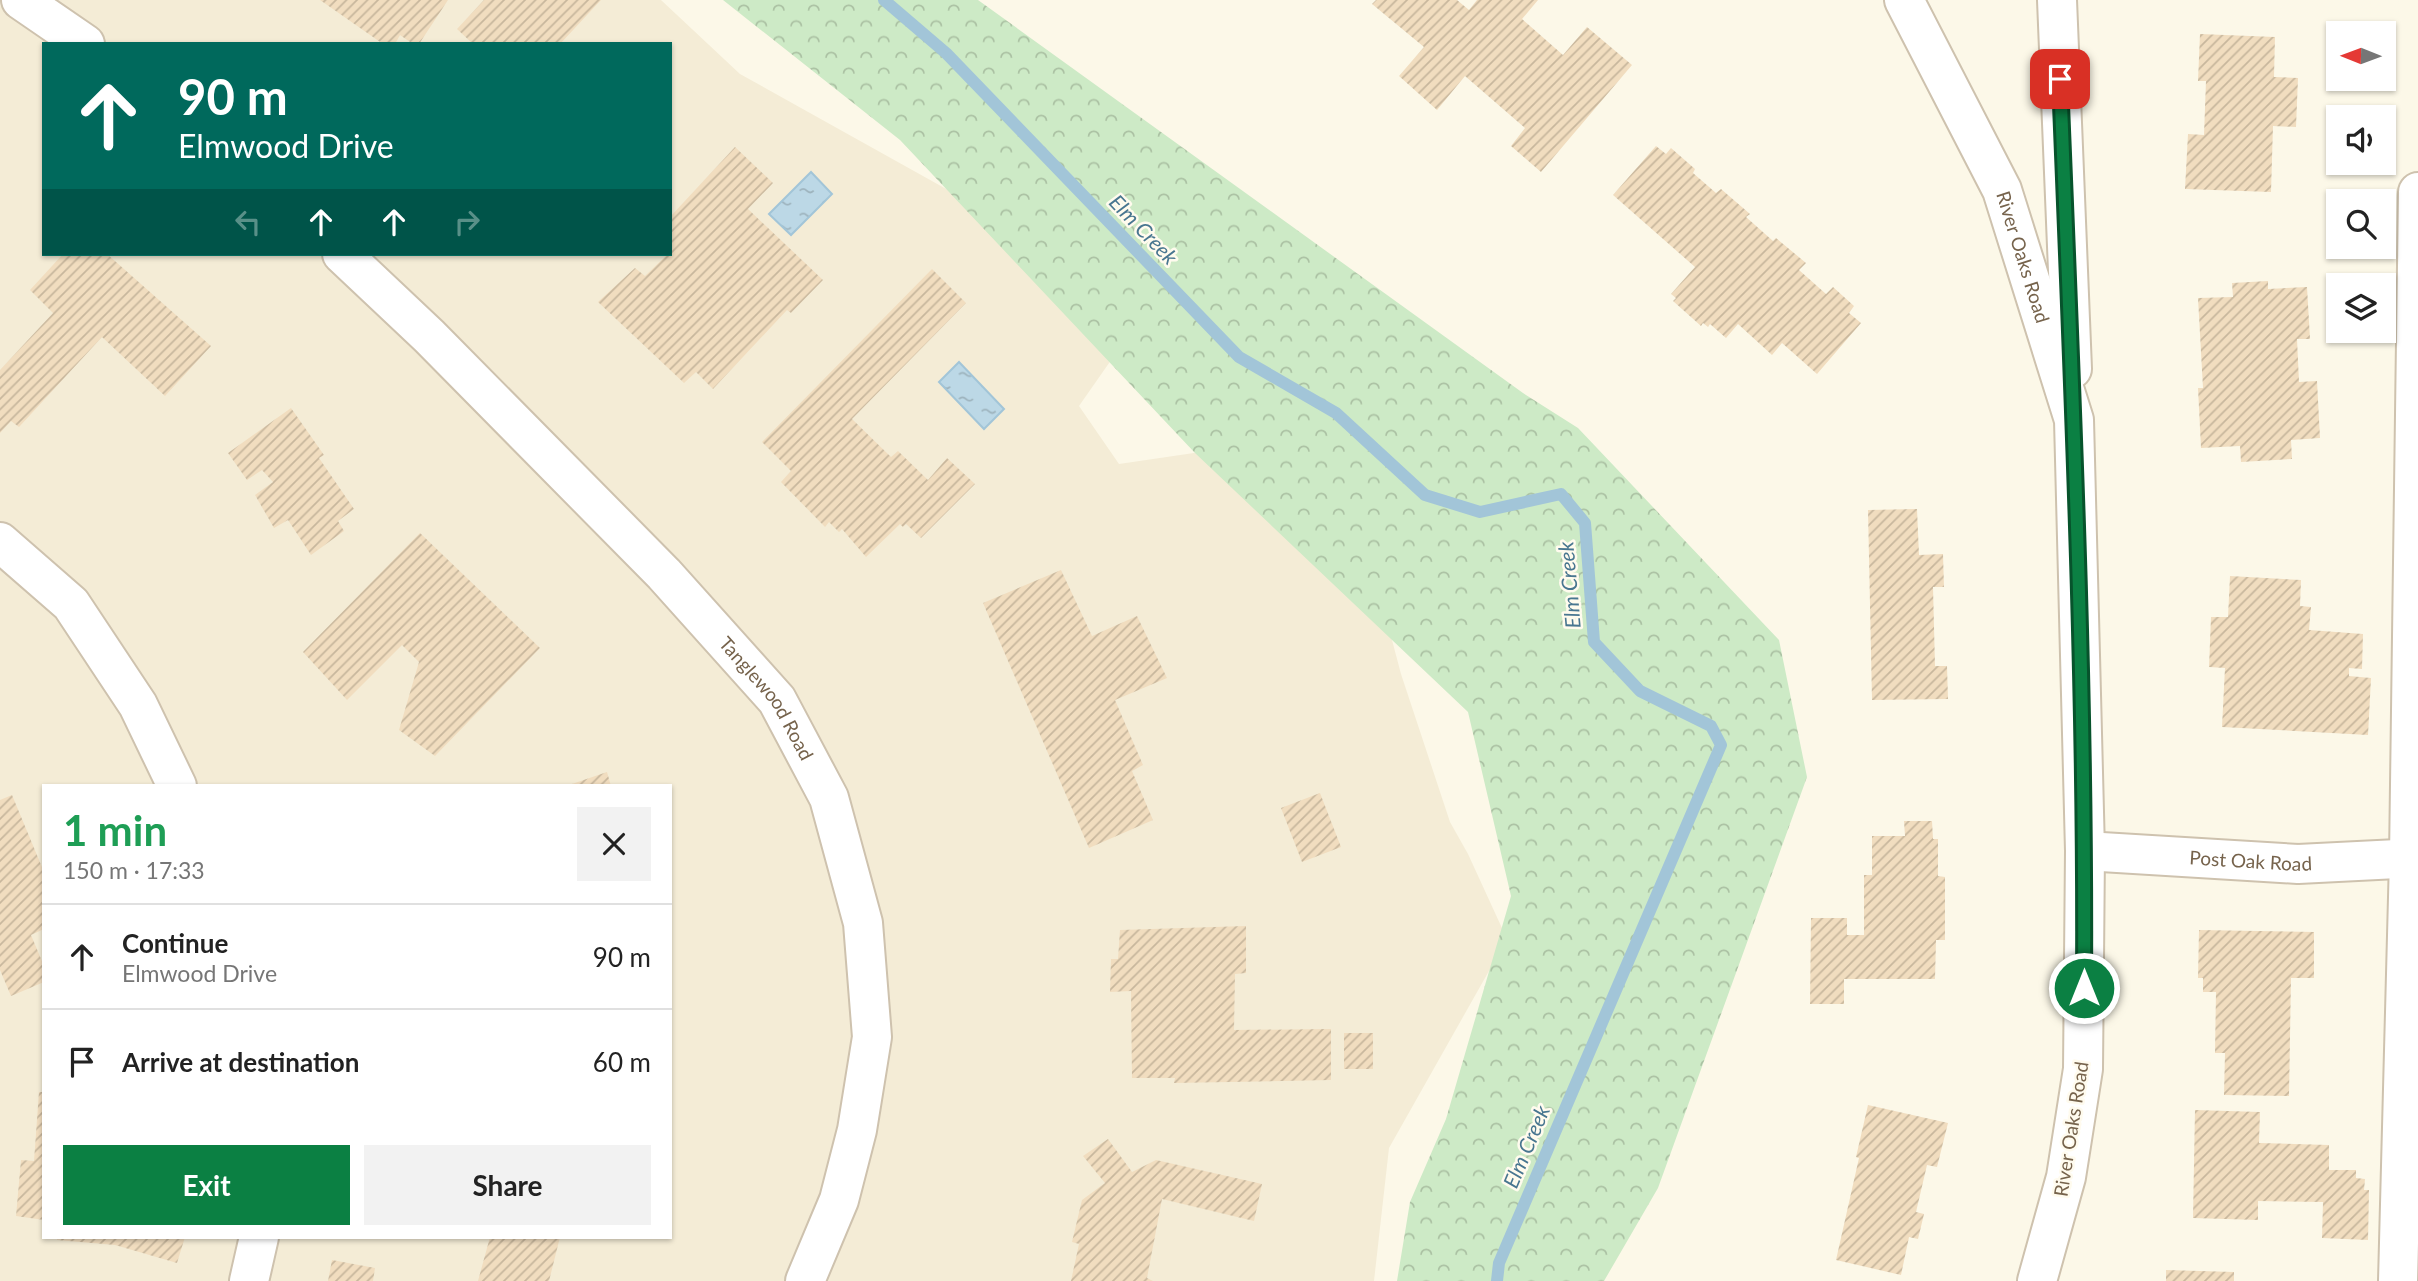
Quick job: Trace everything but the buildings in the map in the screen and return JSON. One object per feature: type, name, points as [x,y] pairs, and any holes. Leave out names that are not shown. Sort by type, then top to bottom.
[{"type":"street","points":[[21,0],[82,42]]},
{"type":"street","name":"River Oaks Road","points":[[1904,0],[2002,190],[2074,420],[2085,851],[2083,1069],[2066,1178],[2037,1281]]},
{"type":"street","points":[[2057,0],[2074,420]]},
{"type":"street","points":[[2398,1281],[2414,858],[2418,192]]},
{"type":"street","name":"Tanglewood Road","points":[[344,256],[429,336],[690,603],[776,700],[830,798],[863,923],[872,1037],[857,1130],[839,1200],[804,1281]]},
{"type":"street","points":[[0,542],[71,604],[138,705],[176,784]]},
{"type":"street","name":"Post Oak Road","points":[[2085,851],[2298,864],[2414,858]]},
{"type":"street","points":[[249,1281],[258,1239]]},
{"type":"shaded area","points":[[0,0],[661,0],[740,74],[1151,303],[1079,406],[1119,464],[1337,432],[1401,674],[1450,822],[1468,854],[1507,939],[1389,1148],[1374,1281],[0,1281]]},
{"type":"green space","points":[[723,0],[978,0],[1523,393],[1578,428],[1779,640],[1807,777],[1658,1188],[1604,1281],[1397,1281],[1410,1202],[1446,1119],[1511,896],[1468,712],[1195,453],[900,140]]},
{"type":"water","points":[[811,172],[832,194],[791,235],[769,214]]},
{"type":"water","points":[[959,362],[1004,409],[984,429],[939,382]]},
{"type":"waterway","name":"Elm Creek","points":[[884,0],[946,53],[1239,357],[1336,413],[1425,495],[1480,512],[1561,494],[1585,523],[1594,642],[1640,691],[1711,726],[1721,745],[1499,1263],[1497,1281]]},
{"type":"route","points":[[2060,79],[2074,420],[2085,851],[2084,988]]}]
